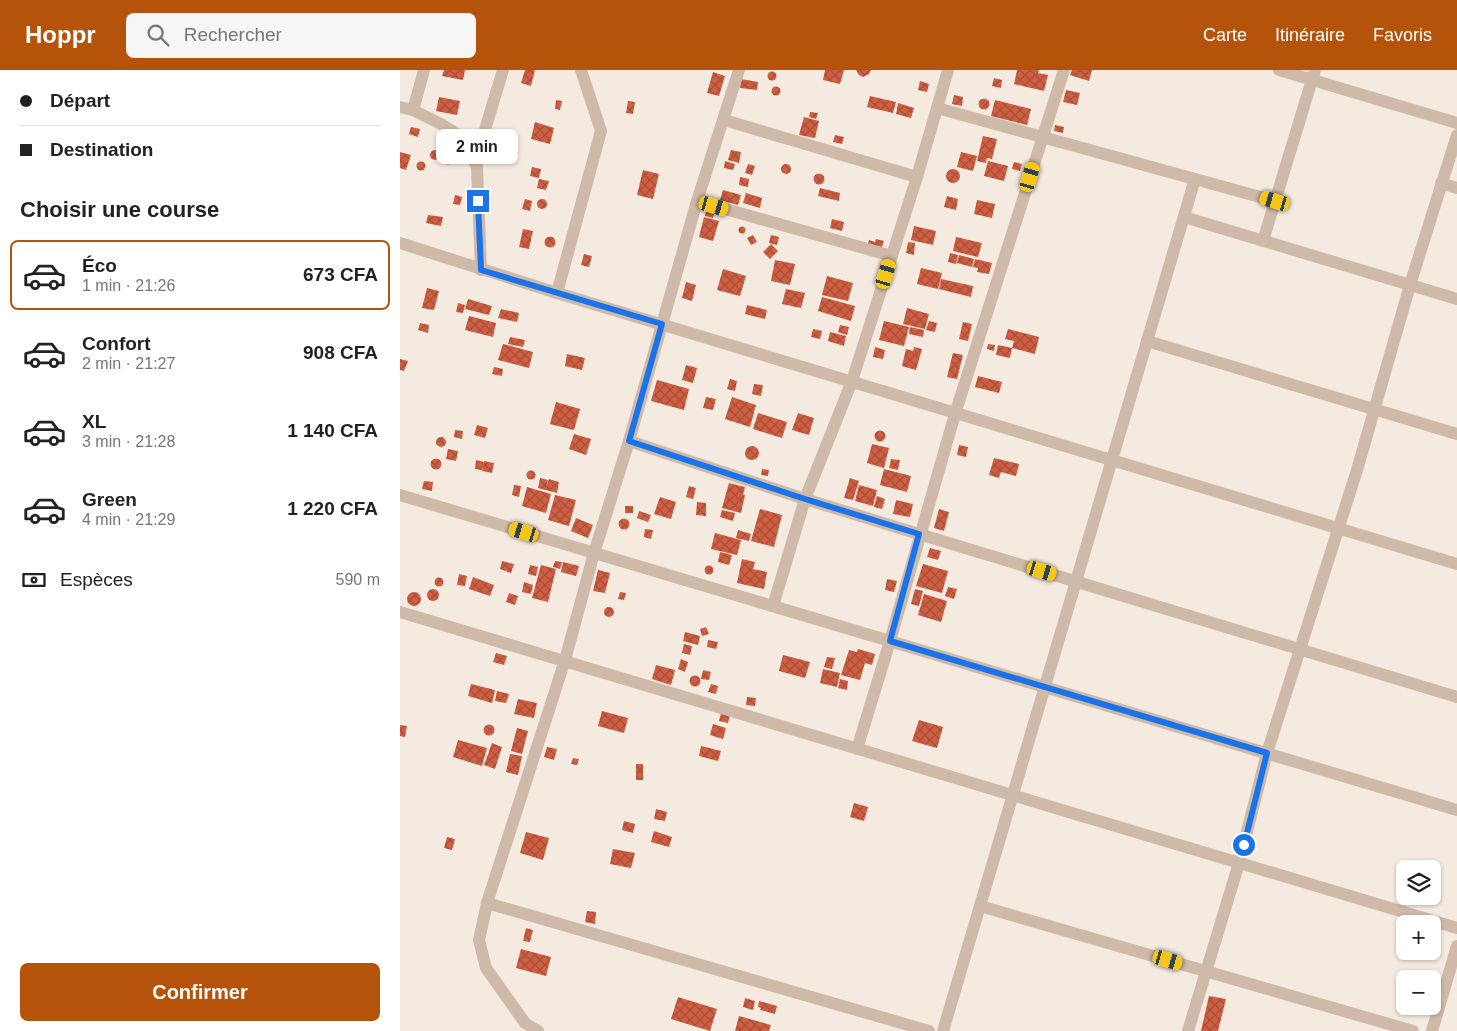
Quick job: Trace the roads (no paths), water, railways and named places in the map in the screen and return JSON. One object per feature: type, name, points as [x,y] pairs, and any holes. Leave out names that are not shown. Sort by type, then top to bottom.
[{"type":"street","points":[[413,110],[424,70]]},
{"type":"street","points":[[475,163],[503,70]]},
{"type":"street","points":[[557,293],[601,131],[581,70]]},
{"type":"street","points":[[538,1031],[526,1022],[486,968],[479,940],[487,903],[565,660],[594,553],[629,441],[697,201],[739,70]]},
{"type":"street","points":[[773,606],[805,499],[852,381],[948,70]]},
{"type":"street","points":[[857,750],[955,414],[1041,137],[1064,70]]},
{"type":"street","points":[[1278,70],[1313,75],[1457,123]]},
{"type":"street","points":[[1263,241],[1313,75]]},
{"type":"street","points":[[400,108],[413,110],[465,139],[477,167],[481,270]]},
{"type":"street","points":[[937,108],[1275,201]]},
{"type":"street","points":[[724,120],[916,177]]},
{"type":"street","points":[[1188,1031],[1239,863],[1267,753],[1357,470],[1410,285],[1457,135]]},
{"type":"street","points":[[943,1031],[1195,179]]},
{"type":"street","points":[[1441,183],[1457,188]]},
{"type":"street","points":[[697,201],[892,256]]},
{"type":"street","points":[[1184,217],[1457,299]]},
{"type":"street","points":[[400,243],[481,270],[852,381],[955,414],[1457,564]]},
{"type":"street","points":[[1148,341],[1457,434]]},
{"type":"street","points":[[629,441],[805,499],[1457,697]]},
{"type":"street","points":[[400,495],[1457,810]]},
{"type":"street","points":[[400,612],[1457,928]]},
{"type":"street","points":[[487,903],[929,1031]]},
{"type":"street","points":[[980,906],[1413,1031]]},
{"type":"street","points":[[1432,1031],[1457,946]]}]
